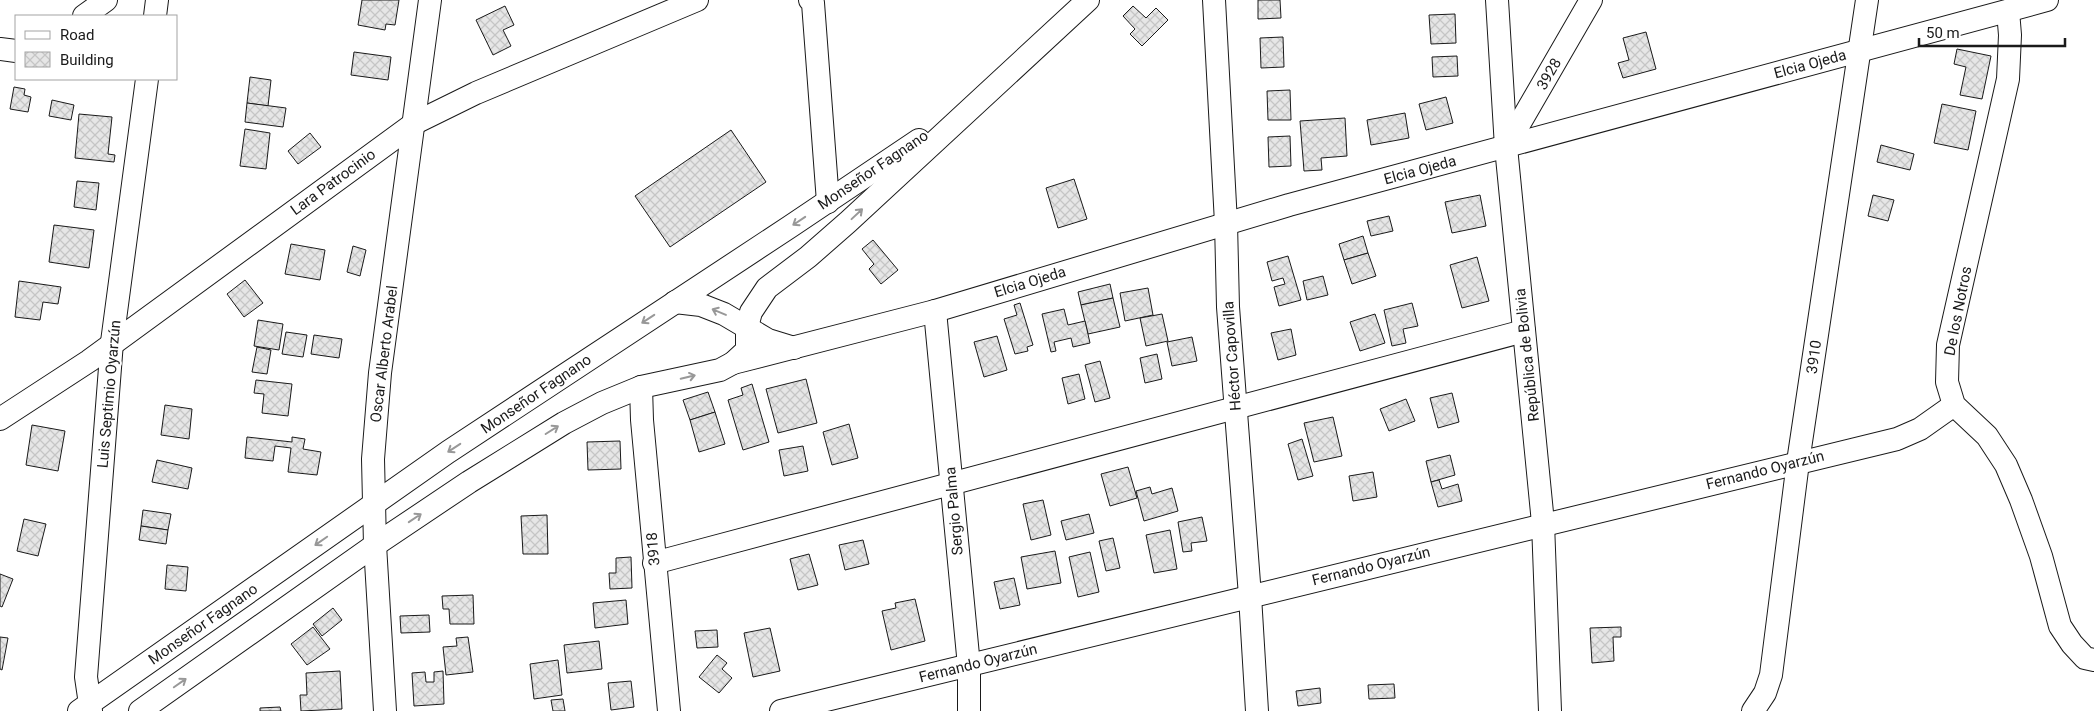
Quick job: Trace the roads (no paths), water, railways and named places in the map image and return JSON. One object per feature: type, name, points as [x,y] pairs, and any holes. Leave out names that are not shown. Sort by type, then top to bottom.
[{"type":"street","points":[[85,15],[106,0]]},
{"type":"street","points":[[155,15],[157,0]]},
{"type":"street","name":"Oscar Alberto Arabel","points":[[385,711],[373,504],[374,458],[380,374],[415,124],[430,0]]},
{"type":"street","name":"Lara Patrocinio","points":[[0,419],[89,360],[415,124],[476,93],[697,0]]},
{"type":"street","points":[[810,0],[813,3],[828,202]]},
{"type":"street","name":"Monseñor Fagnano","points":[[733,363],[747,350],[747,327],[754,306],[767,288],[848,222],[1088,0]]},
{"type":"street","name":"Héctor Capovilla","points":[[1214,0],[1226,223],[1228,307],[1250,596],[1256,711]]},
{"type":"street","name":"República de Bolivia","points":[[1497,0],[1506,147],[1543,524],[1550,711]]},
{"type":"street","name":"3928","points":[[1506,147],[1591,0]]},
{"type":"street","name":"3910","points":[[1753,711],[1765,693],[1771,675],[1798,462],[1867,0]]},
{"type":"street","name":"Elcia Ojeda","points":[[733,363],[935,311],[1226,223],[2047,0]]},
{"type":"street","name":"De los Notros","points":[[1954,405],[1947,382],[1948,345],[2008,78],[2010,35],[2008,11]]},
{"type":"street","points":[[0,49],[15,51]]},
{"type":"street","name":"Luis Septimio Oyarzún","points":[[86,708],[86,677],[112,342],[147,80]]},
{"type":"street","name":"Monseñor Fagnano","points":[[86,708],[448,452],[828,202],[997,84]]},
{"type":"street","points":[[675,302],[701,305],[724,314],[768,340],[794,348]]},
{"type":"street","name":"Sergio Palma","points":[[935,311],[969,666],[969,711]]},
{"type":"street","points":[[654,563],[1524,331]]},
{"type":"street","points":[[140,711],[375,545],[469,482],[564,423],[641,387],[720,370],[733,363]]},
{"type":"street","name":"3918","points":[[641,387],[642,420],[668,711]]},
{"type":"street","points":[[1954,405],[1987,436],[2006,465],[2041,556],[2060,626],[2072,644],[2085,658],[2094,660]]},
{"type":"street","name":"Fernando Oyarzún","points":[[781,711],[1896,439],[1920,429],[1954,405]]}]
